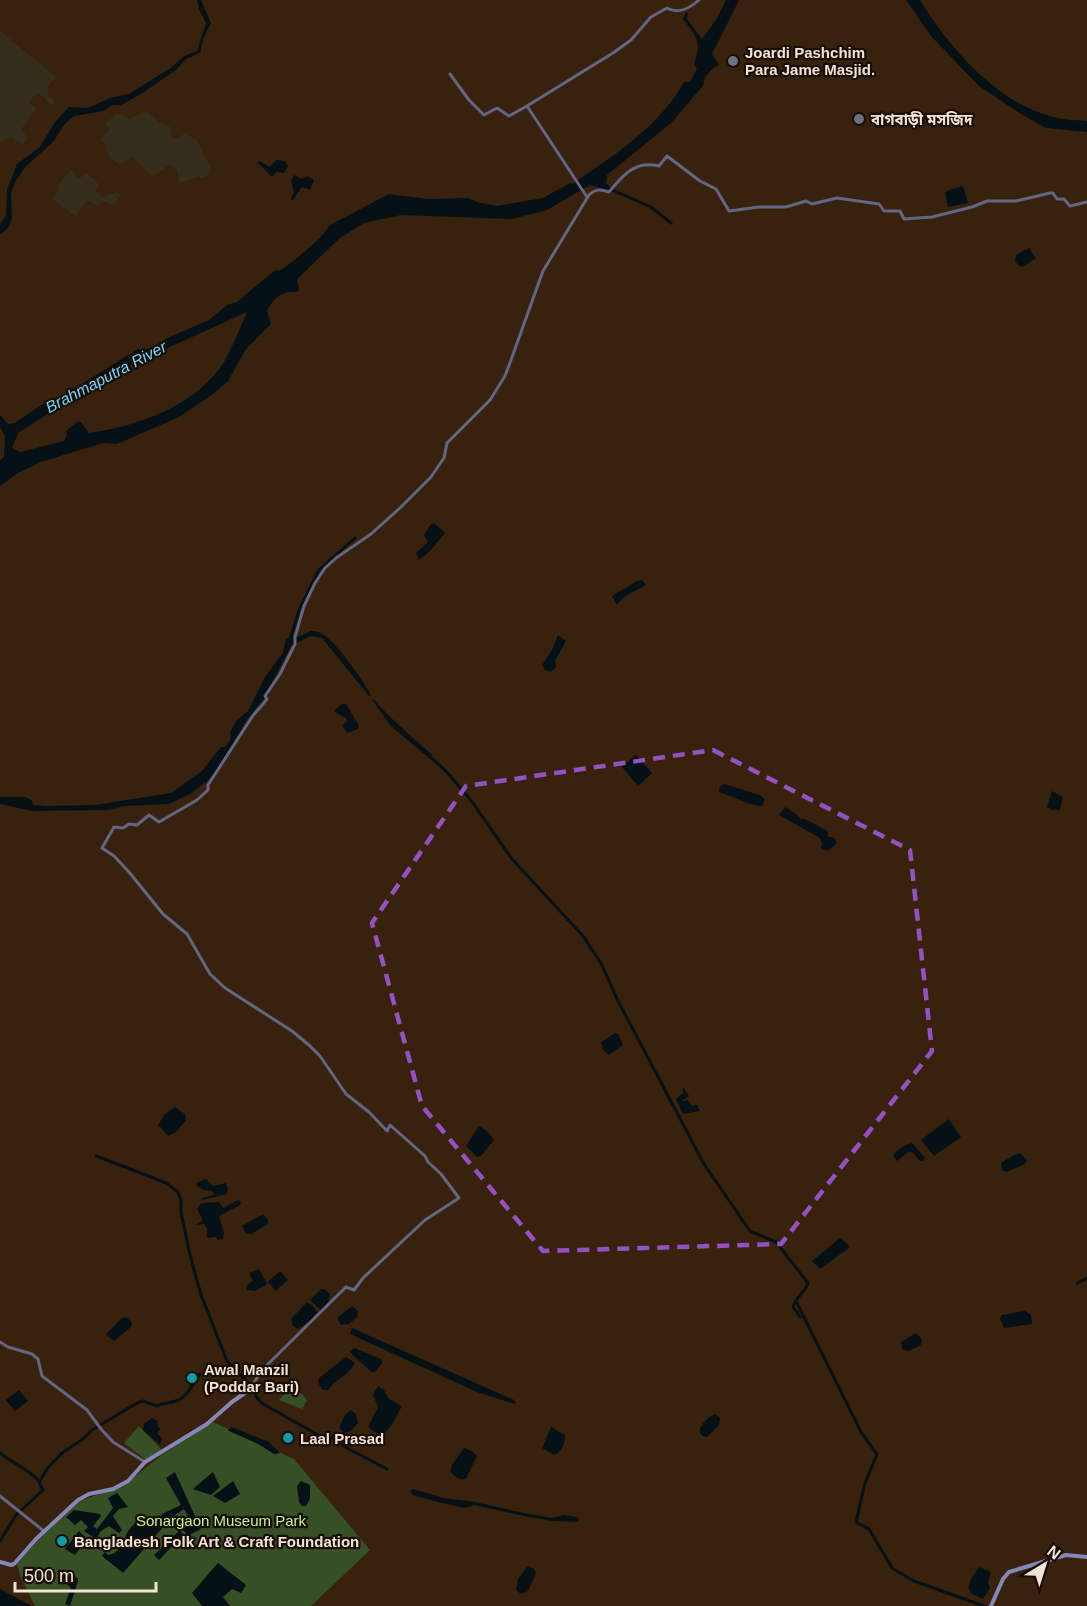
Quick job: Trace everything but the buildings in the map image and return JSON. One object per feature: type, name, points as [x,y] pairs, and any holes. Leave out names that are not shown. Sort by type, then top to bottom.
[{"type":"main road","points":[[0,1562],[14,1564],[78,1500],[90,1494],[113,1489],[128,1481],[145,1462],[207,1424],[249,1390]]},
{"type":"main road","points":[[992,1604],[1003,1579],[1009,1572],[1066,1555],[1087,1557]]},
{"type":"street","points":[[450,74],[484,115],[496,108],[509,116],[614,53],[631,40],[651,17],[667,8],[671,11],[681,11],[699,0]]},
{"type":"street","points":[[527,106],[587,197]]},
{"type":"street","points":[[249,1390],[263,1369],[346,1287],[354,1290],[363,1278],[425,1220],[459,1198],[418,1149],[390,1125],[387,1131],[383,1128],[373,1116],[346,1094],[320,1056],[310,1047],[292,1031],[225,988],[210,975],[187,934],[163,915],[129,872],[114,856],[102,848],[115,825],[123,828],[129,824],[136,825],[149,815],[159,822],[197,800],[208,790],[208,785],[252,717],[266,702],[265,696],[280,674],[295,644],[304,606],[325,568],[371,534],[431,477],[444,458],[447,443],[490,400],[505,376],[543,271],[587,197],[598,189],[609,191],[634,166],[647,163],[659,166],[667,156],[700,181],[716,189],[729,211],[759,207],[786,207],[806,201],[812,204],[837,198],[879,204],[884,211],[900,211],[904,219],[921,219],[972,207],[987,201],[1016,201],[1051,193],[1057,199],[1064,199],[1070,206],[1087,202]]},
{"type":"street","points":[[0,1342],[8,1347],[32,1354],[38,1359],[42,1376],[87,1410],[113,1442],[145,1462]]},
{"type":"street","points":[[0,1496],[45,1532]]},
{"type":"highlighted area","points":[[713,750],[910,850],[932,1051],[781,1244],[543,1251],[422,1106],[372,923],[466,786]]},
{"type":"shaded area","points":[[0,31],[56,77],[48,86],[48,96],[54,103],[51,105],[38,93],[33,97],[30,104],[37,108],[22,128],[27,139],[21,144],[11,137],[0,143]]},
{"type":"shaded area","points":[[146,111],[159,122],[170,127],[174,138],[184,134],[196,139],[210,167],[208,175],[180,183],[177,170],[170,164],[153,177],[133,157],[120,165],[110,158],[106,145],[101,139],[109,130],[106,123],[116,114],[130,119]]},
{"type":"shaded area","points":[[71,170],[77,177],[80,178],[86,174],[96,181],[98,184],[95,191],[103,197],[117,192],[121,195],[114,205],[102,201],[98,206],[87,200],[76,216],[74,215],[52,199],[59,190],[57,186]]},
{"type":"green space","points":[[290,1388],[302,1394],[307,1400],[302,1409],[279,1400]]},
{"type":"green space","name":"Sonargaon Museum Park","points":[[213,1422],[294,1459],[370,1550],[311,1606],[35,1606],[21,1578],[17,1564],[35,1543],[80,1501],[125,1485],[159,1457]]},
{"type":"green space","points":[[139,1426],[162,1450],[146,1460],[124,1443]]},
{"type":"water","points":[[197,0],[201,0],[211,23],[200,53],[186,59],[176,70],[121,105],[112,105],[104,111],[74,116],[65,124],[53,142],[26,166],[15,182],[11,194],[12,218],[8,228],[0,235],[0,225],[6,215],[7,190],[17,164],[40,147],[55,122],[69,107],[88,108],[110,98],[129,94],[172,67],[184,56],[197,51],[206,23]]},
{"type":"water","name":"Brahmaputra River","points":[[726,0],[739,0],[712,54],[719,65],[705,77],[703,86],[671,123],[607,175],[606,183],[610,187],[608,190],[590,185],[547,210],[512,219],[401,215],[364,223],[340,238],[297,279],[299,290],[297,292],[283,294],[272,302],[267,311],[271,324],[246,349],[228,381],[213,394],[179,417],[117,444],[103,443],[41,462],[18,473],[0,486],[0,460],[4,457],[5,437],[0,427],[0,415],[8,424],[15,423],[38,407],[75,388],[138,349],[151,349],[167,338],[209,320],[227,305],[237,302],[274,271],[281,270],[296,259],[320,238],[330,225],[389,194],[428,199],[468,198],[497,206],[543,198],[572,184],[634,139],[662,113],[684,82],[690,82],[697,69],[694,64],[698,44],[695,35],[683,19],[686,12],[688,13],[687,19],[702,39],[716,20]],"holes":[[[247,312],[224,362],[198,391],[182,402],[146,419],[108,430],[89,433],[78,421],[66,431],[64,441],[20,452],[12,448],[18,433],[87,389],[128,366]]]},
{"type":"water","points":[[906,0],[920,0],[931,18],[959,53],[993,85],[1030,109],[1059,118],[1087,121],[1087,132],[1046,128],[979,86],[931,36]]},
{"type":"water","points":[[276,160],[285,161],[288,166],[284,173],[276,172],[272,177],[258,163],[259,161],[270,167]]},
{"type":"water","points":[[294,175],[302,179],[308,176],[314,180],[310,190],[302,187],[293,200],[291,199],[294,192],[291,181]]},
{"type":"water","points":[[963,186],[968,203],[948,207],[945,193]]},
{"type":"water","points":[[1029,248],[1036,258],[1023,267],[1019,266],[1015,261],[1016,255]]},
{"type":"water","points":[[434,523],[445,533],[419,560],[416,553],[428,542],[424,535]]},
{"type":"water","points":[[642,580],[646,585],[625,596],[617,605],[612,596]]},
{"type":"water","points":[[311,631],[322,634],[336,646],[371,696],[322,638],[310,636],[291,646],[263,700],[246,721],[214,775],[192,793],[169,804],[125,806],[108,810],[33,811],[0,804],[0,797],[26,797],[32,801],[33,805],[95,805],[171,793],[202,771],[221,747],[225,747],[231,739],[230,732],[236,721],[248,711],[265,677],[283,653],[286,638],[297,637]]},
{"type":"water","points":[[558,635],[566,641],[555,661],[556,667],[551,672],[545,670],[542,665]]},
{"type":"water","points":[[372,698],[432,755],[430,759],[391,726]]},
{"type":"water","points":[[342,704],[346,704],[359,726],[358,729],[347,733],[342,726],[347,721],[346,718],[335,710]]},
{"type":"water","points":[[636,755],[652,773],[638,786],[622,767]]},
{"type":"water","points":[[724,784],[760,795],[765,799],[762,806],[719,792],[720,786]]},
{"type":"water","points":[[1052,791],[1063,797],[1060,810],[1047,807]]},
{"type":"water","points":[[785,807],[801,819],[828,831],[828,837],[836,840],[836,844],[828,851],[821,849],[820,838],[779,815]]},
{"type":"water","points":[[615,1033],[618,1034],[623,1045],[609,1055],[603,1050],[601,1042]]},
{"type":"water","points":[[683,1087],[689,1096],[680,1102],[688,1100],[692,1106],[697,1105],[700,1111],[683,1114],[676,1099],[683,1093]]},
{"type":"water","points":[[175,1107],[185,1114],[186,1120],[176,1132],[168,1136],[158,1125],[165,1114]]},
{"type":"water","points":[[949,1119],[961,1137],[934,1156],[921,1140]]},
{"type":"water","points":[[479,1126],[487,1131],[494,1140],[481,1156],[477,1157],[466,1146]]},
{"type":"water","points":[[912,1143],[925,1158],[923,1161],[920,1161],[912,1152],[908,1152],[897,1161],[893,1156],[901,1148]]},
{"type":"water","points":[[1020,1153],[1027,1160],[1025,1164],[1007,1172],[1002,1170],[1001,1163]]},
{"type":"water","points":[[206,1179],[213,1186],[226,1183],[227,1194],[202,1200],[202,1198],[214,1195],[212,1191],[197,1186],[196,1183]]},
{"type":"water","points":[[238,1200],[241,1202],[240,1205],[219,1216],[224,1233],[223,1239],[207,1238],[207,1229],[204,1224],[196,1225],[203,1220],[197,1209],[201,1203],[219,1202],[223,1208]]},
{"type":"water","points":[[263,1214],[268,1224],[251,1234],[246,1234],[242,1226]]},
{"type":"water","points":[[840,1238],[848,1244],[849,1248],[820,1269],[812,1261]]},
{"type":"water","points":[[259,1269],[266,1285],[255,1291],[246,1290],[248,1284],[253,1281],[249,1273]]},
{"type":"water","points":[[280,1271],[288,1280],[276,1291],[268,1282]]},
{"type":"water","points":[[321,1289],[326,1290],[330,1295],[327,1306],[321,1310],[310,1300]]},
{"type":"water","points":[[307,1302],[318,1313],[317,1316],[298,1329],[293,1326],[291,1319]]},
{"type":"water","points":[[352,1306],[358,1311],[357,1317],[349,1324],[341,1325],[337,1318]]},
{"type":"water","points":[[1025,1311],[1031,1315],[1032,1324],[1004,1328],[1000,1319],[1002,1315]]},
{"type":"water","points":[[126,1317],[131,1321],[132,1326],[114,1341],[106,1335],[122,1318]]},
{"type":"water","points":[[352,1328],[514,1400],[516,1403],[477,1392],[350,1334]]},
{"type":"water","points":[[916,1333],[922,1339],[921,1345],[909,1351],[902,1349],[901,1342]]},
{"type":"water","points":[[354,1348],[381,1359],[382,1363],[376,1371],[372,1372],[350,1352]]},
{"type":"water","points":[[346,1357],[355,1363],[328,1390],[323,1390],[318,1383],[319,1378]]},
{"type":"water","points":[[378,1386],[384,1390],[389,1399],[402,1406],[391,1426],[381,1436],[368,1427],[378,1407],[373,1395]]},
{"type":"water","points":[[19,1390],[28,1401],[15,1411],[6,1400]]},
{"type":"water","points":[[351,1410],[356,1414],[358,1423],[351,1431],[344,1433],[339,1428],[345,1415]]},
{"type":"water","points":[[715,1414],[720,1418],[719,1425],[707,1437],[702,1436],[700,1428],[708,1418]]},
{"type":"water","points":[[152,1418],[158,1421],[157,1425],[160,1429],[157,1433],[162,1438],[160,1445],[143,1430],[144,1424]]},
{"type":"water","points":[[231,1427],[269,1442],[280,1453],[274,1454],[229,1431]]},
{"type":"water","points":[[551,1427],[565,1435],[563,1447],[554,1455],[542,1448]]},
{"type":"water","points":[[464,1448],[477,1456],[466,1479],[457,1478],[450,1471]]},
{"type":"water","points":[[175,1472],[201,1529],[188,1536],[181,1527],[191,1521],[184,1509],[171,1518],[123,1573],[102,1556],[105,1552],[108,1555],[118,1550],[128,1531],[137,1521],[149,1527],[164,1513],[181,1505],[166,1478]]},
{"type":"water","points":[[213,1472],[220,1487],[211,1495],[193,1489]]},
{"type":"water","points":[[233,1481],[240,1494],[225,1503],[213,1496]]},
{"type":"water","points":[[301,1481],[310,1485],[310,1499],[306,1506],[302,1506],[299,1502],[297,1486]]},
{"type":"water","points":[[413,1489],[444,1498],[524,1513],[552,1518],[564,1515],[577,1517],[579,1520],[578,1522],[552,1521],[474,1505],[465,1508],[413,1495],[410,1491]]},
{"type":"water","points":[[117,1493],[128,1507],[119,1509],[113,1516],[122,1530],[119,1533],[109,1526],[101,1531],[96,1539],[84,1531],[88,1527],[81,1520],[75,1525],[66,1517],[74,1510],[100,1514],[101,1516],[93,1526],[97,1529],[113,1508],[108,1498]]},
{"type":"water","points":[[180,1530],[183,1535],[159,1560],[154,1555]]},
{"type":"water","points":[[79,1531],[87,1539],[75,1555],[65,1549]]},
{"type":"water","points":[[218,1563],[246,1585],[241,1593],[232,1589],[223,1597],[230,1606],[202,1606],[192,1593]]},
{"type":"water","points":[[529,1566],[536,1573],[528,1591],[521,1594],[516,1590],[518,1579]]},
{"type":"water","points":[[979,1567],[991,1572],[988,1582],[990,1588],[983,1599],[972,1594],[968,1588]]},
{"type":"water","points":[[65,1572],[77,1578],[78,1581],[70,1606],[65,1604],[71,1588],[60,1576]]},
{"type":"water","points":[[0,1589],[28,1604],[32,1606],[0,1606]]},
{"type":"waterway","points":[[610,189],[651,207],[671,223]]},
{"type":"waterway","points":[[290,640],[299,610],[319,570],[355,538]]},
{"type":"waterway","points":[[428,755],[445,770],[470,799],[512,859],[583,936],[602,965],[617,999],[704,1164],[750,1231],[776,1242],[808,1283],[793,1307],[800,1317]]},
{"type":"waterway","points":[[96,1156],[166,1183],[178,1192],[190,1255],[201,1295],[227,1361],[250,1385]]},
{"type":"waterway","points":[[1077,1283],[1087,1278]]},
{"type":"waterway","points":[[796,1301],[861,1432],[877,1454],[865,1483],[856,1522],[869,1529],[892,1568],[914,1581],[984,1606]]},
{"type":"waterway","points":[[0,1541],[16,1515],[43,1490],[39,1482],[47,1469],[62,1453],[92,1430],[137,1403],[143,1401],[157,1406],[180,1399],[200,1374]]},
{"type":"waterway","points":[[253,1389],[263,1404],[320,1436],[331,1437],[387,1469]]},
{"type":"waterway","points":[[0,1453],[39,1481]]},
{"type":"place","name":"Joardi Pashchim Para Jame Masjid.","points":[[733,61]]},
{"type":"place","name":"বাগবাড়ী মসজিদ","points":[[859,119]]},
{"type":"place","name":"Awal Manzil (Poddar Bari)","points":[[192,1378]]},
{"type":"place","name":"Laal Prasad","points":[[288,1438]]},
{"type":"place","name":"Bangladesh Folk Art & Craft Foundation","points":[[62,1541]]}]
